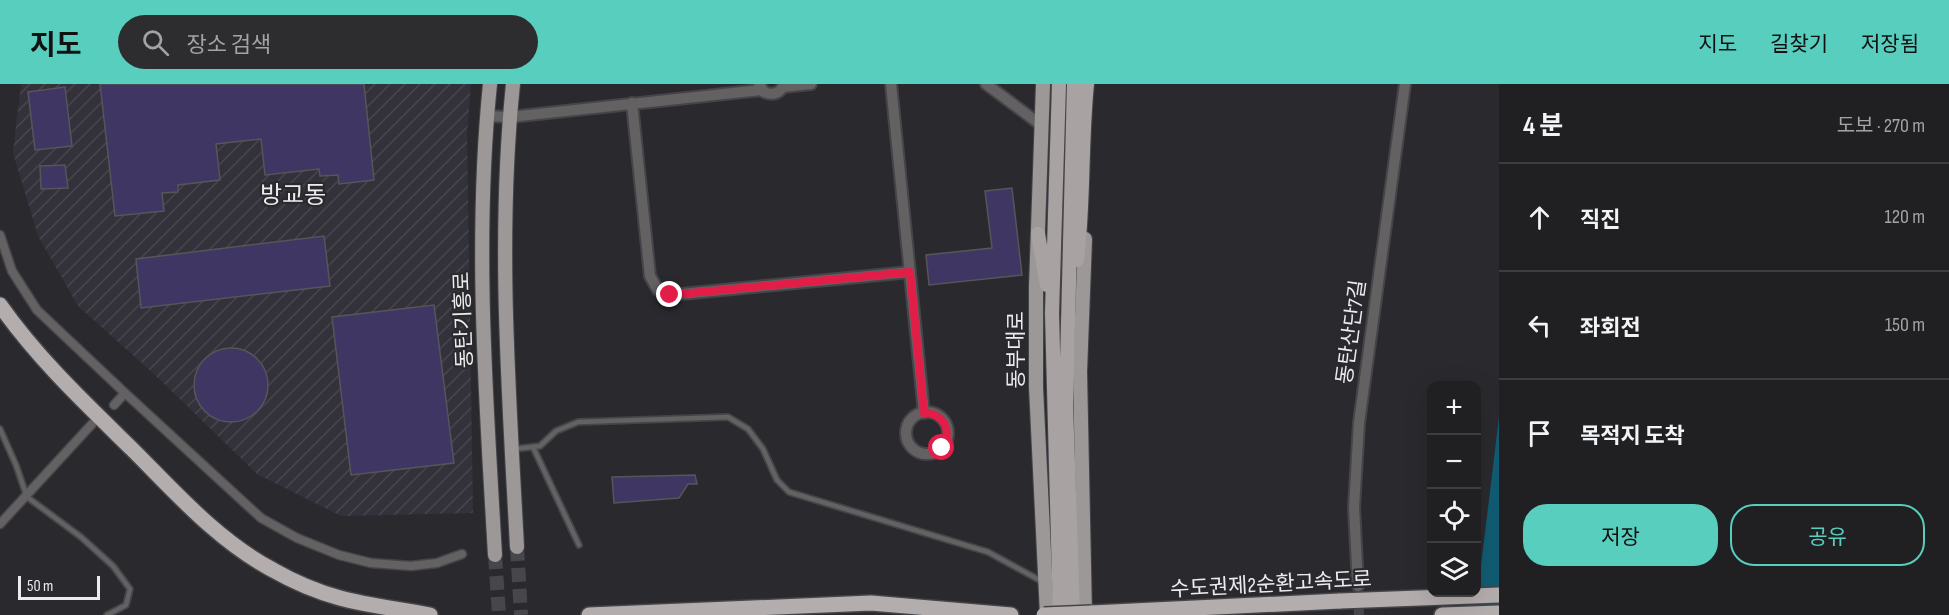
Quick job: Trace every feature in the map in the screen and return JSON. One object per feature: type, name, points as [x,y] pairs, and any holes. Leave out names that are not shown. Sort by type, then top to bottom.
[{"type":"highway","name":"동부대로","points":[[1059,84],[1052,313],[1060,615]]},
{"type":"highway","points":[[1073,615],[1066,404],[1074,84]]},
{"type":"highway","points":[[1067,340],[1081,228],[1083,123],[1088,84]]},
{"type":"highway","points":[[1038,234],[1052,313]]},
{"type":"highway","points":[[0,305],[18,331],[58,376],[209,526],[239,549],[273,570],[340,598],[430,615]]},
{"type":"highway","name":"수도권제2순환고속도로","points":[[1045,615],[1499,595]]},
{"type":"highway","points":[[589,615],[871,603],[1011,615]]},
{"type":"highway","points":[[1442,615],[1499,613]]},
{"type":"main road","name":"동탄기흥로","points":[[490,84],[482,196],[482,280],[495,555]]},
{"type":"main road","name":"동탄기흥로","points":[[513,84],[504,275],[517,547]]},
{"type":"main road","name":"동부대로","points":[[1043,84],[1036,387],[1045,615]]},
{"type":"main road","points":[[1088,84],[1080,372],[1088,614]]},
{"type":"street","points":[[487,116],[510,117],[760,87],[772,94],[777,93],[783,85],[811,84]]},
{"type":"street","points":[[891,84],[924,413]]},
{"type":"street","points":[[986,84],[1041,125]]},
{"type":"street","name":"동탄산단7길","points":[[1358,586],[1354,507],[1359,423],[1405,84]]},
{"type":"street","points":[[632,103],[650,276],[658,290],[670,295],[910,272]]},
{"type":"street","points":[[0,234],[12,271],[37,310],[261,518],[297,538],[339,555],[371,563],[411,566],[437,563],[462,554]]},
{"type":"street","points":[[114,405],[125,393]]},
{"type":"street","points":[[0,524],[92,424]]},
{"type":"lane","points":[[512,449],[540,446],[556,431],[578,422],[728,417],[748,429],[763,449],[777,480],[789,492],[988,552],[1045,583]]},
{"type":"lane","points":[[0,429],[27,497],[81,537],[113,566],[130,589],[126,605],[107,615]]},
{"type":"lane","points":[[533,447],[579,545]]},
{"type":"shaded area","points":[[21,84],[471,84],[467,133],[473,513],[341,516],[257,474],[154,374],[78,306],[38,236],[13,153]]},
{"type":"water","points":[[1499,417],[1499,615],[1475,615],[1477,597],[1481,597],[1481,566]]},
{"type":"building","points":[[100,84],[364,84],[374,180],[339,184],[338,175],[320,176],[319,169],[265,175],[261,139],[216,144],[220,180],[178,185],[178,192],[162,193],[164,211],[115,216]]},
{"type":"building","points":[[65,87],[72,146],[35,150],[28,92]]},
{"type":"building","points":[[65,165],[68,188],[41,189],[40,166]]},
{"type":"building","points":[[1012,188],[1022,275],[929,285],[926,255],[992,248],[985,191]]},
{"type":"building","points":[[324,236],[330,286],[141,308],[136,259]]},
{"type":"building","points":[[434,305],[454,463],[351,475],[332,317]]},
{"type":"building","points":[[224,348],[238,348],[252,354],[262,364],[268,378],[268,392],[262,406],[252,416],[238,422],[224,422],[210,416],[200,406],[194,392],[194,378],[200,364],[210,354]]},
{"type":"building","points":[[695,475],[697,484],[688,484],[679,498],[614,503],[612,477]]},
{"type":"tunnel","points":[[517,547],[521,615]]},
{"type":"tunnel","points":[[495,555],[499,615]]},
{"type":"tunnel","points":[[1358,594],[1359,615]]},
{"type":"district","name":"방교동","points":[[293,195]]},
{"type":"route","points":[[670,295],[910,272],[924,413],[934,414],[945,423],[947,436],[942,448]]}]
